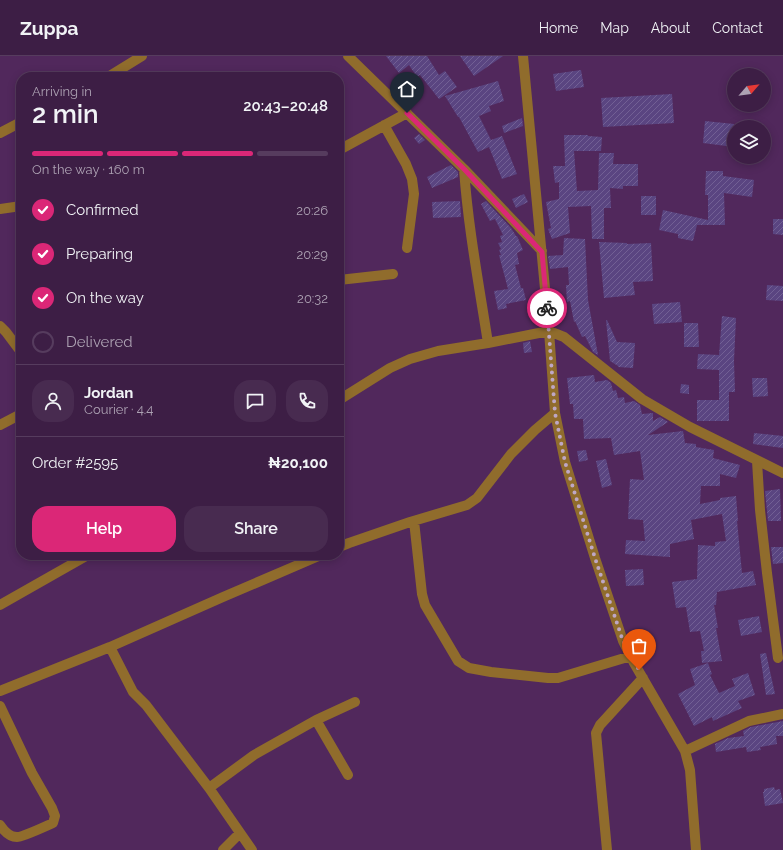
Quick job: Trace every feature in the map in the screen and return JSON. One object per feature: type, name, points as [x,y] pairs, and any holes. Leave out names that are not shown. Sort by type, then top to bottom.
[{"type":"street","points":[[116,72],[142,56]]},
{"type":"street","points":[[348,56],[464,169],[542,252]]},
{"type":"street","points":[[523,56],[542,252],[555,413],[565,462],[597,565],[623,641],[685,751],[690,770],[696,850]]},
{"type":"street","points":[[344,147],[407,113]]},
{"type":"street","points":[[0,133],[16,125]]},
{"type":"street","points":[[384,126],[406,164],[412,179],[414,194],[407,248]]},
{"type":"street","points":[[464,169],[466,201],[488,343]]},
{"type":"street","points":[[0,209],[16,207]]},
{"type":"street","points":[[344,279],[393,274]]},
{"type":"street","points":[[0,326],[16,345]]},
{"type":"street","points":[[344,397],[390,368],[410,359],[438,351],[549,331],[564,337],[642,399],[690,427],[783,473]]},
{"type":"street","points":[[344,545],[466,505],[477,498],[511,454],[555,413]]},
{"type":"street","points":[[0,425],[16,417]]},
{"type":"street","points":[[757,460],[760,510],[778,658]]},
{"type":"street","points":[[414,521],[422,594],[425,605],[458,661],[463,665],[469,668],[491,672],[558,678],[631,656]]},
{"type":"street","points":[[0,605],[79,560]]},
{"type":"street","points":[[0,691],[110,647],[308,560]]},
{"type":"street","points":[[110,647],[133,692],[146,705],[209,788],[252,850]]},
{"type":"street","points":[[607,850],[596,732],[600,725],[643,678]]},
{"type":"street","points":[[209,788],[254,755],[316,720],[355,702]]},
{"type":"street","points":[[0,706],[32,773],[55,816],[53,823],[18,838],[4,832],[0,825]]},
{"type":"street","points":[[685,751],[748,721],[783,714]]},
{"type":"street","points":[[316,720],[348,775]]},
{"type":"street","points":[[223,850],[240,833]]},
{"type":"building","points":[[386,56],[427,56],[439,75],[445,71],[457,87],[439,99],[420,75],[417,77],[409,65],[399,73]]},
{"type":"building","points":[[460,56],[503,56],[474,76]]},
{"type":"building","points":[[581,70],[584,87],[556,91],[553,74]]},
{"type":"building","points":[[498,81],[504,101],[489,106],[491,111],[479,116],[491,140],[502,136],[517,174],[502,179],[489,147],[478,152],[459,117],[445,96]]},
{"type":"building","points":[[672,94],[674,123],[603,127],[601,98]]},
{"type":"building","points":[[522,118],[523,126],[504,133],[502,126]]},
{"type":"building","points":[[705,121],[727,123],[727,146],[703,143]]},
{"type":"building","points":[[419,134],[425,140],[419,144],[414,138]]},
{"type":"building","points":[[564,135],[588,135],[602,137],[601,151],[574,151],[577,191],[598,190],[599,153],[614,153],[613,164],[638,164],[638,186],[623,186],[623,189],[610,188],[611,208],[604,208],[604,239],[592,239],[591,206],[568,207],[570,233],[552,239],[548,229],[551,228],[546,202],[559,199],[559,182],[555,183],[553,166],[565,166]]},
{"type":"building","points":[[451,165],[458,172],[458,177],[432,188],[427,177]]},
{"type":"building","points":[[706,171],[723,171],[723,176],[754,180],[752,197],[724,193],[725,225],[697,225],[693,241],[678,238],[678,234],[659,230],[663,210],[708,220],[708,195],[705,195]]},
{"type":"building","points":[[524,194],[528,202],[516,208],[512,199]]},
{"type":"building","points":[[641,196],[656,196],[656,215],[641,215]]},
{"type":"building","points":[[460,201],[461,217],[433,218],[432,202]]},
{"type":"building","points":[[486,201],[511,228],[517,236],[523,250],[517,253],[519,264],[515,265],[526,300],[506,304],[507,308],[498,310],[494,291],[508,289],[499,255],[501,255],[499,250],[501,249],[498,243],[502,242],[500,236],[503,235],[495,219],[490,221],[481,204]]},
{"type":"building","points":[[773,219],[783,219],[783,235],[773,234]]},
{"type":"building","points":[[564,238],[585,239],[588,300],[598,355],[593,352],[585,336],[582,337],[575,321],[574,322],[570,301],[567,302],[566,285],[569,285],[568,267],[550,269],[548,256],[563,255]]},
{"type":"building","points":[[599,242],[627,244],[651,243],[653,281],[633,282],[635,295],[604,298]]},
{"type":"building","points":[[767,285],[783,286],[783,301],[766,300]]},
{"type":"building","points":[[680,302],[682,322],[654,324],[652,304]]},
{"type":"building","points":[[722,316],[736,318],[734,361],[735,392],[729,392],[729,421],[697,421],[697,400],[719,400],[719,370],[697,369],[698,354],[719,355]]},
{"type":"building","points":[[606,320],[617,342],[635,343],[633,368],[618,367],[610,361]]},
{"type":"building","points":[[684,323],[698,323],[699,347],[684,347]]},
{"type":"building","points":[[530,341],[532,352],[524,353],[523,343]]},
{"type":"building","points":[[594,375],[595,382],[607,380],[611,383],[613,391],[616,390],[618,398],[624,397],[625,403],[634,401],[640,405],[642,414],[653,413],[653,421],[660,417],[668,422],[648,435],[683,431],[685,443],[696,444],[696,447],[714,450],[713,458],[740,465],[736,478],[720,474],[720,486],[701,486],[700,504],[720,500],[720,498],[736,496],[742,573],[753,571],[756,585],[717,592],[716,605],[714,605],[718,628],[716,628],[722,661],[702,663],[701,651],[704,651],[700,631],[690,632],[686,607],[676,608],[672,582],[697,579],[698,545],[715,546],[715,542],[726,541],[722,514],[691,520],[694,539],[670,544],[670,557],[625,554],[626,540],[645,541],[643,520],[628,519],[630,479],[644,480],[640,451],[614,455],[611,438],[584,439],[583,419],[574,419],[573,404],[570,404],[567,378]]},
{"type":"building","points":[[752,378],[767,378],[768,396],[753,397]]},
{"type":"building","points":[[681,384],[689,385],[689,394],[680,393]]},
{"type":"building","points":[[754,433],[783,436],[783,448],[753,444]]},
{"type":"building","points":[[586,450],[588,460],[579,462],[577,451]]},
{"type":"building","points":[[606,459],[612,485],[602,488],[596,461]]},
{"type":"building","points":[[780,489],[781,521],[768,521],[765,491]]},
{"type":"building","points":[[771,547],[783,547],[783,563],[773,564]]},
{"type":"building","points":[[643,569],[644,585],[626,586],[625,570]]},
{"type":"building","points":[[759,616],[762,632],[741,636],[738,620]]},
{"type":"building","points":[[766,653],[775,694],[766,695],[760,654]]},
{"type":"building","points":[[708,663],[712,674],[710,675],[719,693],[735,686],[732,679],[748,673],[755,695],[738,701],[742,708],[713,721],[712,717],[694,726],[678,694],[695,685],[690,669]]},
{"type":"building","points":[[783,721],[783,736],[776,736],[777,744],[760,747],[761,750],[747,752],[746,747],[716,752],[715,744],[728,738],[744,736],[743,731],[751,727]]},
{"type":"building","points":[[774,787],[775,790],[780,789],[783,803],[765,806],[764,789]]},
{"type":"way so far","points":[[547,308],[555,413],[565,462],[623,641],[639,670]]},
{"type":"route","points":[[407,113],[464,169],[542,252],[547,308]]}]
